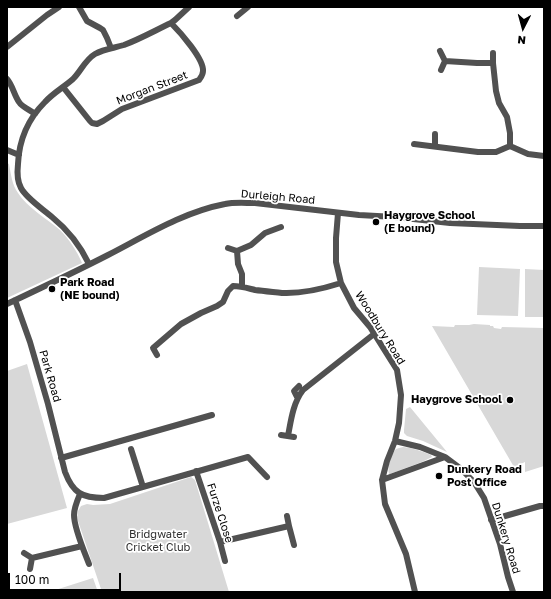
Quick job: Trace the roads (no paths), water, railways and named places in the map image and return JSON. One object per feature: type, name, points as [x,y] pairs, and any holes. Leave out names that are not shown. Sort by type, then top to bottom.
[{"type":"street","points":[[7,47],[59,7]]},
{"type":"street","points":[[79,7],[89,23],[103,30],[111,48]]},
{"type":"street","points":[[89,264],[80,248],[62,226],[23,191],[18,181],[19,155],[24,133],[30,121],[46,100],[74,78],[90,58],[100,52],[131,42],[171,23],[189,7]]},
{"type":"street","points":[[238,16],[248,7]]},
{"type":"street","name":"Morgan Street","points":[[63,88],[90,121],[97,124],[122,108],[199,80],[203,73],[200,60],[188,42],[171,23]]},
{"type":"street","points":[[440,51],[445,61]]},
{"type":"street","points":[[493,53],[496,91],[499,103],[507,118],[510,133],[510,146]]},
{"type":"street","points":[[445,61],[493,63]]},
{"type":"street","points":[[440,70],[445,61]]},
{"type":"street","points":[[7,79],[20,104],[35,114]]},
{"type":"street","points":[[434,146],[435,134]]},
{"type":"street","points":[[414,144],[478,152],[496,152],[510,146],[528,154],[544,156]]},
{"type":"street","points":[[7,150],[19,155]]},
{"type":"street","name":"Durleigh Road","points":[[7,304],[159,228],[190,214],[225,204],[255,203],[338,213],[450,223],[544,226]]},
{"type":"street","name":"Woodbury Road","points":[[338,213],[336,262],[340,283],[354,308],[370,327],[396,370],[401,395],[399,423],[395,441],[387,461],[382,480],[385,504],[406,554],[415,592]]},
{"type":"street","points":[[228,248],[237,251],[251,245],[265,233],[280,227]]},
{"type":"street","points":[[237,251],[238,264],[242,274],[242,286]]},
{"type":"street","points":[[157,355],[153,348],[181,324],[223,302],[228,291],[233,286],[242,286],[256,290],[284,293],[324,288],[340,283]]},
{"type":"street","name":"Park Road","points":[[15,300],[30,342],[69,483],[73,489],[80,494]]},
{"type":"street","points":[[287,436],[297,397],[303,390],[374,334]]},
{"type":"street","points":[[297,397],[294,391],[299,386]]},
{"type":"street","points":[[61,458],[212,415]]},
{"type":"street","name":"Dunkery Road","points":[[395,441],[420,447],[445,457],[462,469],[474,482],[484,498],[500,544],[512,592]]},
{"type":"street","points":[[131,449],[143,487]]},
{"type":"street","name":"Furze Close","points":[[80,494],[87,497],[104,498],[248,457],[267,477]]},
{"type":"street","points":[[382,480],[445,457]]},
{"type":"street","points":[[135,460],[142,458]]},
{"type":"street","name":"Furze Close","points":[[196,472],[225,561]]},
{"type":"street","points":[[80,494],[74,516],[75,524],[89,564]]},
{"type":"street","points":[[491,520],[544,506]]},
{"type":"street","points":[[287,516],[294,545]]},
{"type":"street","points":[[220,542],[289,526]]},
{"type":"street","points":[[24,553],[32,558],[82,546]]},
{"type":"street","points":[[30,569],[32,558]]},
{"type":"place","name":"Haygrove School (E bound)","points":[[376,222]]},
{"type":"place","name":"Park Road (NE bound)","points":[[52,289]]},
{"type":"place","name":"Haygrove School","points":[[510,400]]},
{"type":"place","name":"Dunkery Road Post Office","points":[[439,476]]},
{"type":"park label","name":"Bridgwater Cricket Club","points":[[158,541]]}]
